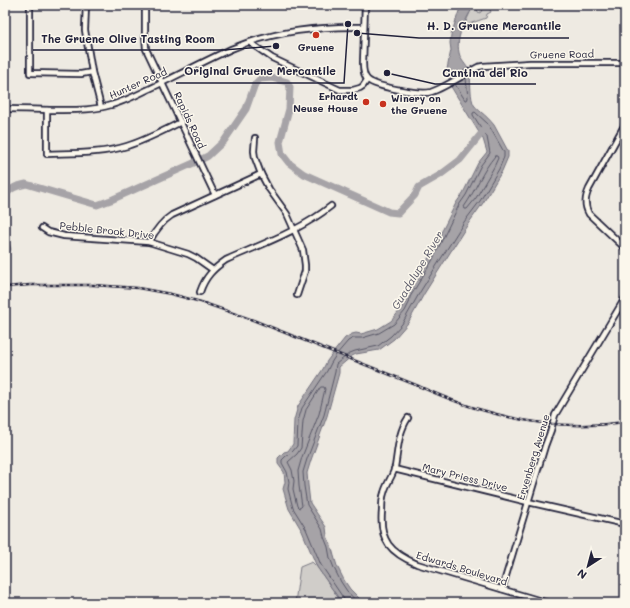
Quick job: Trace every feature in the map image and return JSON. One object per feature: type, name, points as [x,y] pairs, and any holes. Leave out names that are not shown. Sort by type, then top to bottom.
[{"type":"street","points":[[30,5],[30,73],[81,74],[92,72]]},
{"type":"street","points":[[86,5],[85,30],[92,72],[101,108]]},
{"type":"street","name":"Rapids Road","points":[[145,5],[146,49],[215,195]]},
{"type":"street","points":[[249,42],[272,58],[340,90],[353,90],[360,88],[367,80],[363,67],[365,5]]},
{"type":"street","name":"Hunter Road","points":[[5,109],[75,110],[101,108],[122,102],[231,49],[249,42],[301,30],[330,27],[364,27]]},
{"type":"street","name":"Gruene Road","points":[[367,80],[380,86],[427,93],[438,89],[478,67],[483,66],[625,63]]},
{"type":"street","points":[[47,110],[47,154],[88,153],[119,148],[144,140],[180,122]]},
{"type":"street","points":[[625,124],[589,189],[585,200],[586,209],[589,214],[625,248]]},
{"type":"street","points":[[255,138],[254,151],[261,174],[269,189],[287,214],[303,250],[305,272],[297,295]]},
{"type":"street","points":[[149,242],[158,228],[172,215],[261,174]]},
{"type":"street","points":[[200,292],[203,283],[213,270],[226,260],[294,230],[317,217],[331,206]]},
{"type":"street","name":"Pebble Brook Drive","points":[[42,228],[48,232],[64,236],[149,242],[192,256],[213,270]]},
{"type":"street","name":"Ervenberg Avenue","points":[[502,589],[557,411],[570,392],[625,298]]},
{"type":"street","name":"Edwards Boulevard","points":[[408,418],[402,429],[394,469],[384,492],[381,518],[383,534],[389,546],[398,554],[417,564],[548,603]]},
{"type":"street","name":"Mary Priess Drive","points":[[394,469],[625,524]]},
{"type":"shaded area","points":[[477,5],[480,5],[477,10],[479,13],[487,6],[491,12],[487,14],[486,18],[469,24],[463,28],[473,6],[475,8]]},
{"type":"shaded area","points":[[312,562],[342,603],[295,603],[300,567]]},
{"type":"water","points":[[461,5],[477,5],[476,8],[473,7],[461,30],[458,43],[460,56],[470,75],[471,95],[473,102],[474,105],[494,125],[508,151],[508,157],[502,171],[483,203],[424,294],[408,323],[394,339],[379,350],[356,354],[339,367],[339,373],[327,416],[307,473],[310,503],[326,527],[327,536],[337,566],[350,589],[364,603],[342,603],[317,567],[302,531],[289,509],[283,489],[285,482],[284,472],[278,464],[278,458],[284,452],[288,451],[293,444],[294,420],[298,406],[327,361],[345,338],[352,334],[361,334],[378,329],[391,321],[401,309],[405,302],[406,296],[428,259],[456,203],[463,193],[478,163],[487,152],[483,139],[450,85],[447,69],[451,50],[451,35]]},
{"type":"waterway","points":[[202,159],[208,156],[224,141],[246,109],[255,84],[260,79],[272,78],[287,82],[290,87],[289,109],[280,142],[282,154],[289,163],[304,174],[389,212],[398,213],[415,195],[419,187],[440,175],[460,160],[485,129]]},
{"type":"waterway","points":[[5,197],[11,189],[26,184],[97,205],[196,162]]},
{"type":"waterway","points":[[5,240],[8,249],[5,253]]},
{"type":"railway","points":[[5,287],[30,285],[93,285],[138,288],[171,294],[201,302],[253,320],[448,399],[499,415],[553,424],[589,425],[625,422]]},
{"type":"place","name":"Original Gruene Mercantile","points":[[348,24]]},
{"type":"place","name":"H. D. Gruene Mercantile","points":[[357,33]]},
{"type":"place","name":"Gruene","points":[[316,35]]},
{"type":"place","name":"The Gruene Olive Tasting Room","points":[[276,46]]},
{"type":"place","name":"Cantina del Rio","points":[[387,73]]},
{"type":"place","name":"Erhardt Neuse House","points":[[366,102]]},
{"type":"place","name":"Winery on the Gruene","points":[[383,104]]},
{"type":"water label","name":"Guadalupe River","points":[[417,270]]}]
